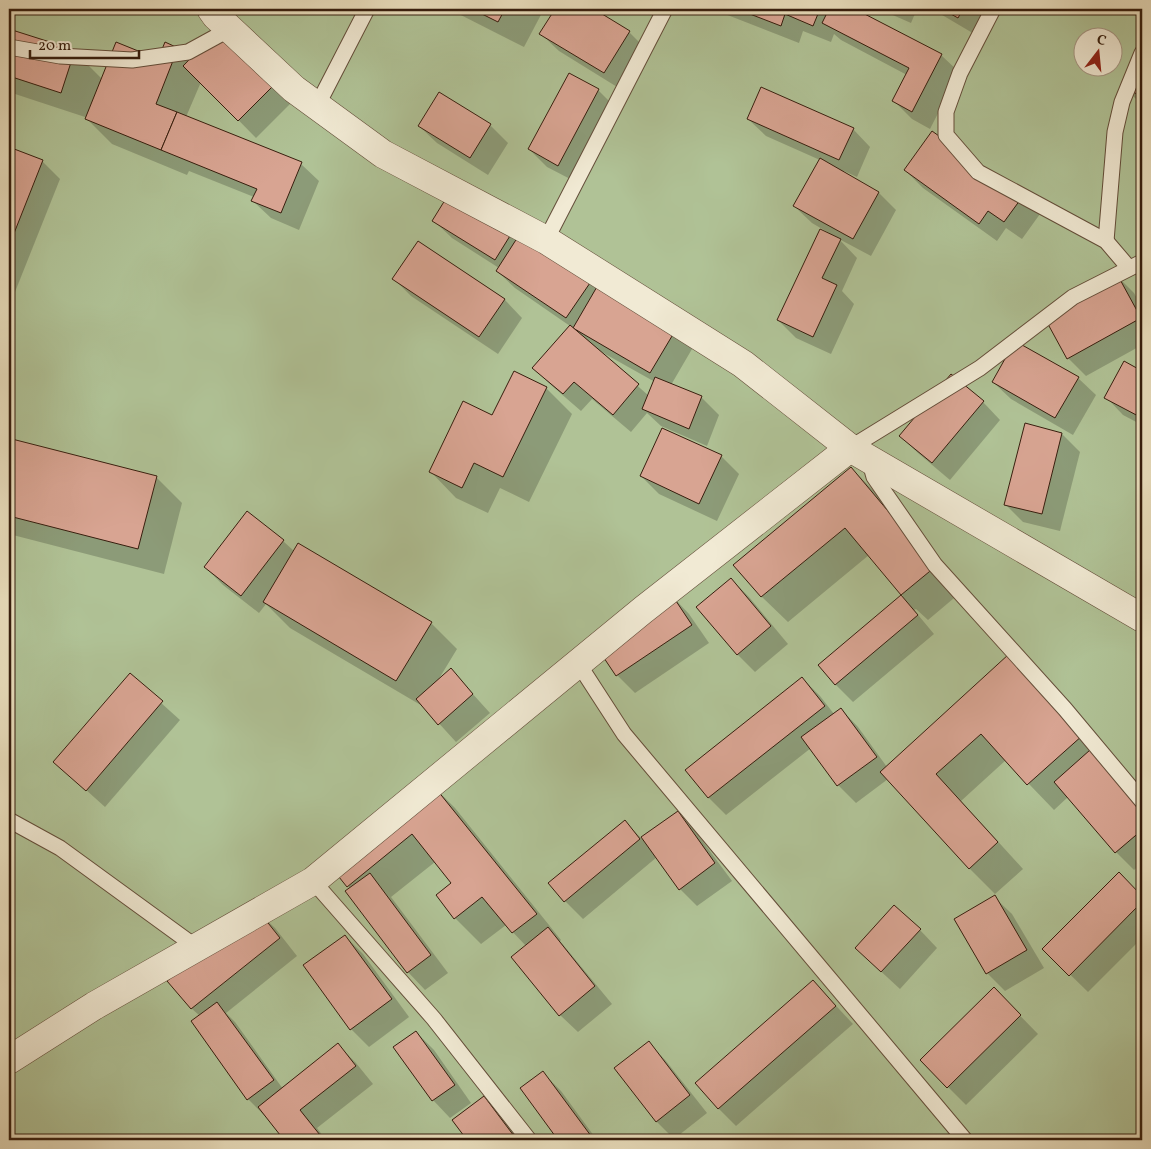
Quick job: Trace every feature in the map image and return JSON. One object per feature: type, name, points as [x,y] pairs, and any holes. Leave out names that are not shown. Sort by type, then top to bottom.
[{"type":"street","points":[[211,9],[216,16],[294,89],[383,154],[546,240],[744,364],[860,454],[1142,618]]},
{"type":"street","points":[[9,1060],[94,1006],[313,881],[643,610],[860,454]]},
{"type":"lane","points":[[317,106],[367,9]]},
{"type":"lane","points":[[546,240],[666,9]]},
{"type":"lane","points":[[994,9],[960,73],[946,112],[946,135],[978,172],[1106,241],[1136,265],[1073,297],[980,368],[860,454],[935,565],[1065,709],[1142,801]]},
{"type":"lane","points":[[9,47],[60,56],[132,60],[188,52],[230,29]]},
{"type":"lane","points":[[1106,241],[1115,132],[1122,102],[1142,53]]},
{"type":"lane","points":[[578,663],[624,734],[965,1140]]},
{"type":"lane","points":[[9,820],[60,848],[196,948]]},
{"type":"lane","points":[[313,881],[434,1019],[529,1140]]},
{"type":"green space","points":[[9,9],[1142,9],[1142,1140],[9,1140]]},
{"type":"building","points":[[472,9],[505,9],[498,22]]},
{"type":"building","points":[[555,9],[594,9],[630,31],[604,73],[539,34]]},
{"type":"building","points":[[737,9],[820,9],[813,26],[785,14],[781,26]]},
{"type":"building","points":[[829,9],[855,9],[942,54],[912,112],[892,101],[909,68],[822,23]]},
{"type":"building","points":[[942,9],[963,9],[958,18]]},
{"type":"building","points":[[9,29],[75,50],[61,93],[9,76]]},
{"type":"building","points":[[219,29],[274,85],[238,121],[183,66]]},
{"type":"building","points":[[116,42],[158,59],[165,42],[178,48],[156,104],[177,112],[161,150],[85,119]]},
{"type":"building","points":[[1142,42],[1142,96],[1123,88]]},
{"type":"building","points":[[569,73],[599,89],[558,166],[528,149]]},
{"type":"building","points":[[761,87],[854,128],[839,160],[747,119]]},
{"type":"building","points":[[439,92],[491,124],[470,158],[418,126]]},
{"type":"building","points":[[177,112],[302,162],[281,213],[251,201],[257,189],[161,150]]},
{"type":"building","points":[[932,131],[1023,196],[1004,222],[988,211],[979,224],[904,170]]},
{"type":"building","points":[[9,147],[43,160],[9,246]]},
{"type":"building","points":[[820,158],[879,192],[853,239],[793,206]]},
{"type":"building","points":[[450,192],[513,231],[495,260],[432,221]]},
{"type":"building","points":[[820,229],[841,239],[822,278],[837,285],[813,337],[777,320]]},
{"type":"building","points":[[521,232],[592,280],[566,318],[496,271]]},
{"type":"building","points":[[418,241],[505,299],[479,337],[392,279]]},
{"type":"building","points":[[1117,274],[1141,318],[1067,359],[1043,315]]},
{"type":"building","points":[[598,285],[675,331],[650,373],[573,328]]},
{"type":"building","points":[[570,325],[639,384],[613,415],[574,382],[563,394],[532,368]]},
{"type":"building","points":[[1015,341],[1079,377],[1055,418],[992,382]]},
{"type":"building","points":[[1124,361],[1142,371],[1142,418],[1104,398]]},
{"type":"building","points":[[514,371],[547,387],[503,477],[474,463],[462,488],[429,472],[463,401],[492,415]]},
{"type":"building","points":[[951,374],[984,401],[932,463],[899,436]]},
{"type":"building","points":[[655,377],[702,396],[689,429],[642,409]]},
{"type":"building","points":[[1025,423],[1062,433],[1042,514],[1004,505]]},
{"type":"building","points":[[662,428],[722,455],[699,504],[640,476]]},
{"type":"building","points":[[12,439],[157,476],[138,549],[9,516],[9,453]]},
{"type":"building","points":[[851,467],[935,567],[901,595],[845,528],[761,597],[733,565]]},
{"type":"building","points":[[247,511],[284,540],[241,596],[204,567]]},
{"type":"building","points":[[298,543],[432,622],[396,681],[263,602]]},
{"type":"building","points":[[731,578],[771,626],[737,655],[696,607]]},
{"type":"building","points":[[672,595],[692,625],[616,676],[596,646]]},
{"type":"building","points":[[901,595],[918,615],[835,685],[818,665]]},
{"type":"building","points":[[1009,654],[1083,735],[1027,785],[981,734],[936,774],[998,842],[969,869],[880,772]]},
{"type":"building","points":[[451,668],[473,694],[438,725],[416,699]]},
{"type":"building","points":[[130,673],[163,701],[86,791],[53,762]]},
{"type":"building","points":[[802,677],[825,706],[708,798],[685,770]]},
{"type":"building","points":[[841,708],[877,757],[837,786],[801,737]]},
{"type":"building","points":[[1090,750],[1142,810],[1142,830],[1115,853],[1054,782]]},
{"type":"building","points":[[429,780],[537,914],[512,933],[482,897],[454,919],[436,895],[451,883],[412,834],[347,887],[327,862]]},
{"type":"building","points":[[678,811],[715,863],[679,890],[641,837]]},
{"type":"building","points":[[625,820],[640,839],[564,902],[548,883]]},
{"type":"building","points":[[1119,872],[1142,896],[1142,902],[1069,976],[1042,949]]},
{"type":"building","points":[[370,873],[431,955],[407,973],[345,891]]},
{"type":"building","points":[[995,895],[1027,950],[986,974],[954,919]]},
{"type":"building","points":[[894,905],[921,929],[881,972],[855,948]]},
{"type":"building","points":[[257,909],[280,938],[191,1009],[167,981]]},
{"type":"building","points":[[548,927],[595,986],[559,1016],[511,957]]},
{"type":"building","points":[[345,935],[392,999],[350,1030],[303,965]]},
{"type":"building","points":[[813,980],[836,1006],[718,1109],[695,1083]]},
{"type":"building","points":[[994,987],[1021,1015],[947,1088],[920,1060]]},
{"type":"building","points":[[217,1002],[274,1080],[247,1100],[191,1021]]},
{"type":"building","points":[[416,1031],[455,1085],[432,1101],[393,1047]]},
{"type":"building","points":[[649,1041],[690,1095],[656,1122],[614,1068]]},
{"type":"building","points":[[338,1043],[356,1066],[300,1110],[324,1140],[284,1140],[258,1107]]},
{"type":"building","points":[[543,1071],[594,1140],[558,1140],[520,1088]]},
{"type":"building","points":[[484,1096],[517,1140],[467,1140],[452,1120]]}]
